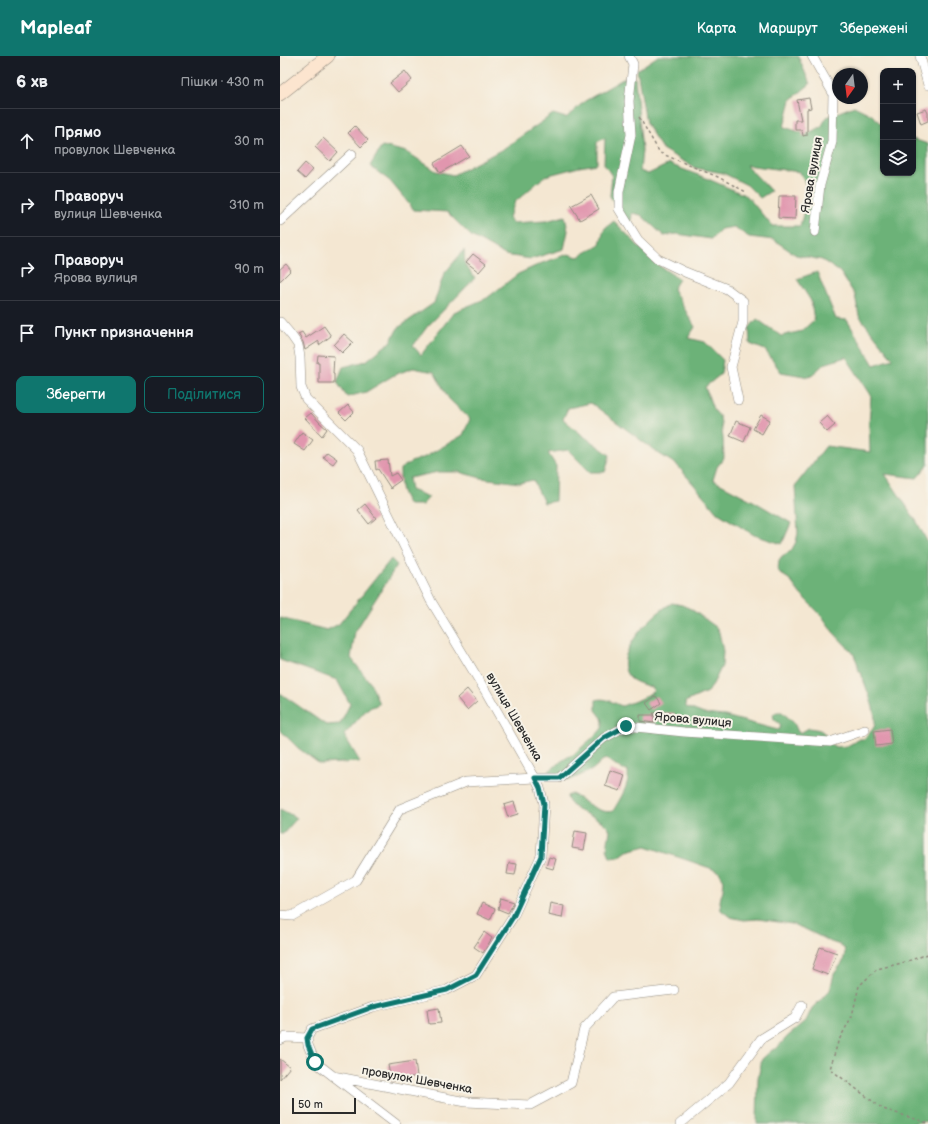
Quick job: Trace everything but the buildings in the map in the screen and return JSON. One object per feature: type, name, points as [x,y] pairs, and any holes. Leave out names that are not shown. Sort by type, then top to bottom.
[{"type":"street","points":[[280,94],[328,56]]},
{"type":"street","points":[[628,56],[633,64],[629,101],[631,135],[619,192],[619,209],[638,240],[658,259],[727,289],[743,301],[743,322],[731,367],[738,400]]},
{"type":"street","name":"Ярова вулиця","points":[[812,56],[833,93],[832,142],[820,185],[815,232]]},
{"type":"street","points":[[920,56],[928,85]]},
{"type":"street","points":[[280,221],[352,154]]},
{"type":"street","name":"вулиця Шевченка","points":[[280,322],[298,345],[301,387],[306,399],[357,450],[431,601],[486,692],[535,778],[540,788],[544,804],[541,856],[513,917],[476,975],[447,990],[373,1007],[312,1029],[307,1038]]},
{"type":"street","name":"Ярова вулиця","points":[[280,914],[292,916],[356,880],[400,809],[466,782],[559,778],[604,738],[626,726],[684,732],[830,742],[865,730]]},
{"type":"street","name":"провулок Шевченка","points":[[333,1076],[466,1102],[530,1105],[571,1083],[584,1029],[613,997],[674,990]]},
{"type":"street","points":[[680,1124],[729,1082],[761,1039],[795,1018],[802,1005]]},
{"type":"street","points":[[280,1040],[286,1037],[307,1038]]},
{"type":"street","name":"провулок Шевченка","points":[[307,1038],[308,1045],[315,1062],[396,1124]]},
{"type":"path","points":[[629,101],[660,153],[718,177],[746,192]]},
{"type":"path","points":[[928,954],[902,963],[877,968],[858,986],[852,1016],[838,1042],[830,1069],[883,1109],[928,1123]]},
{"type":"green space","points":[[658,56],[798,56],[810,84],[791,100],[784,127],[806,134],[821,127],[827,117],[854,106],[872,115],[880,123],[880,176],[916,176],[916,140],[928,144],[928,465],[917,478],[885,474],[917,522],[928,543],[928,1121],[907,1124],[757,1124],[758,1078],[762,1059],[772,1050],[777,1048],[787,1037],[806,1021],[812,1008],[830,990],[834,974],[843,962],[845,953],[844,948],[792,924],[758,919],[744,920],[730,917],[721,910],[720,900],[724,880],[719,872],[710,868],[646,846],[627,851],[619,857],[610,858],[607,848],[610,830],[601,821],[571,805],[567,796],[572,794],[597,809],[608,812],[613,811],[626,786],[628,770],[623,770],[607,759],[603,760],[592,770],[570,780],[551,775],[549,771],[573,755],[602,728],[602,718],[596,710],[596,700],[606,700],[622,706],[641,699],[654,691],[651,687],[631,679],[625,670],[625,659],[636,636],[654,616],[672,603],[691,609],[716,627],[719,632],[723,651],[722,666],[711,688],[707,692],[685,702],[686,707],[704,714],[725,716],[779,730],[781,725],[774,719],[773,714],[782,712],[794,723],[798,732],[800,733],[809,728],[820,730],[825,734],[829,742],[836,747],[847,746],[860,739],[864,739],[872,730],[875,721],[873,707],[853,653],[833,632],[822,616],[801,595],[789,579],[778,570],[779,560],[782,556],[791,551],[796,542],[798,533],[795,486],[826,446],[870,452],[869,424],[871,395],[846,357],[824,364],[810,377],[781,372],[765,350],[750,344],[749,328],[757,319],[781,336],[802,331],[814,320],[811,301],[797,279],[817,272],[836,319],[847,320],[874,365],[893,359],[859,316],[855,295],[840,272],[822,260],[796,255],[774,240],[749,237],[734,227],[721,229],[711,239],[677,234],[664,236],[641,215],[632,213],[631,224],[621,213],[610,196],[612,176],[604,164],[605,138],[597,142],[597,164],[545,176],[515,202],[509,217],[512,223],[546,221],[565,216],[568,231],[564,249],[531,259],[505,255],[471,236],[447,212],[414,210],[390,181],[370,166],[382,146],[407,152],[436,171],[453,175],[503,149],[553,114],[566,118],[585,101],[623,79],[635,78],[642,150],[640,171],[648,174],[669,164],[747,196],[772,226],[800,226],[809,192],[800,172],[746,165],[771,191],[760,198],[747,185],[723,173],[695,168],[662,149],[646,123],[637,70]]},
{"type":"green space","points":[[614,221],[655,263],[679,279],[673,289],[695,327],[688,338],[705,342],[723,360],[721,374],[705,387],[713,409],[720,417],[723,438],[724,458],[717,467],[713,480],[791,523],[782,544],[754,535],[718,513],[677,465],[658,453],[591,403],[568,408],[563,419],[610,455],[605,472],[590,472],[568,450],[548,453],[556,466],[555,501],[544,503],[533,480],[520,483],[481,478],[459,472],[438,472],[409,478],[411,490],[429,497],[422,505],[409,505],[401,488],[400,469],[411,462],[425,457],[463,435],[470,419],[449,399],[434,372],[413,368],[394,375],[366,392],[347,397],[337,382],[343,367],[366,361],[390,342],[398,328],[434,303],[444,274],[464,250],[465,265],[475,278],[427,327],[413,346],[421,355],[454,312],[487,298],[518,274],[542,263],[568,254],[578,257],[600,244],[604,229]]},
{"type":"green space","points":[[391,559],[397,565],[355,632],[351,658],[371,684],[379,704],[367,709],[344,735],[360,762],[320,764],[298,748],[280,730],[280,693],[326,725],[340,724],[350,704],[337,680],[280,660],[280,618],[327,630],[339,624]]},
{"type":"green space","points":[[280,809],[297,818],[283,834],[280,834]]},
{"type":"route","points":[[315,1062],[308,1045],[307,1038],[312,1029],[373,1007],[447,990],[476,975],[513,917],[541,856],[544,826],[544,804],[540,788],[535,778],[559,778],[604,738],[626,726]]}]
